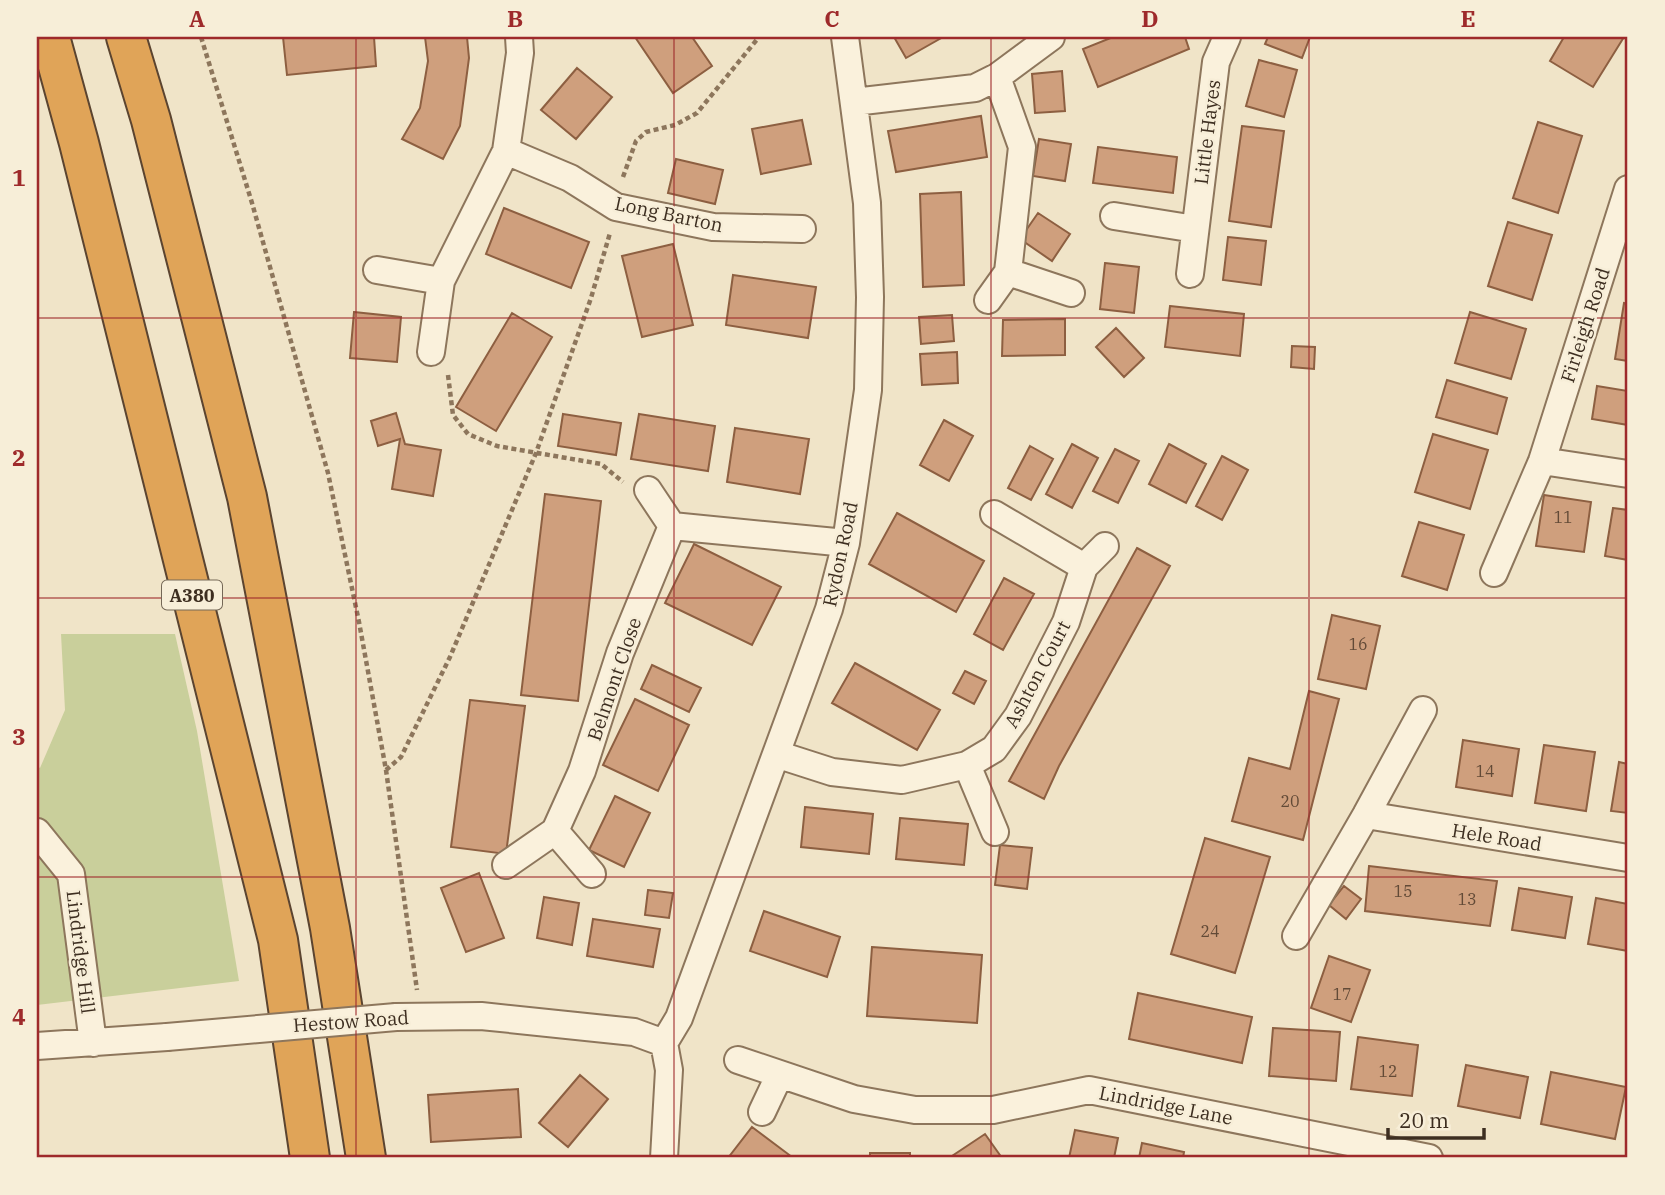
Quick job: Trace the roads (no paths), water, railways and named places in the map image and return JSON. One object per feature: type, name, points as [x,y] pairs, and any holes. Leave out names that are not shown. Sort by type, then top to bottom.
[{"type":"highway","name":"A380","points":[[50,37],[79,143],[278,940],[310,1158]]},
{"type":"highway","points":[[126,37],[151,120],[247,497],[330,928],[366,1158]]},
{"type":"street","points":[[430,352],[441,281],[506,150],[520,52],[519,37]]},
{"type":"street","name":"Rydon Road","points":[[664,1043],[679,1018],[829,609],[846,543],[868,390],[870,297],[867,202],[845,37]]},
{"type":"street","points":[[854,102],[975,88],[998,77],[1051,37]]},
{"type":"street","name":"Little Hayes","points":[[1190,274],[1216,62],[1227,37]]},
{"type":"street","points":[[988,300],[1008,272],[1022,147],[998,77]]},
{"type":"street","name":"Long Barton","points":[[506,150],[570,178],[616,206],[713,228],[802,229]]},
{"type":"street","name":"Firleigh Road","points":[[1494,573],[1542,461],[1628,189]]},
{"type":"street","points":[[1114,216],[1195,229]]},
{"type":"street","points":[[377,270],[441,281]]},
{"type":"street","points":[[1008,272],[1071,293]]},
{"type":"street","points":[[1542,461],[1628,474]]},
{"type":"street","points":[[648,490],[672,526],[846,543]]},
{"type":"street","points":[[994,514],[1084,566]]},
{"type":"street","name":"Belmont Close","points":[[555,831],[582,771],[620,653],[672,526]]},
{"type":"street","name":"Ashton Court","points":[[776,754],[832,772],[902,780],[967,765],[994,749],[1018,716],[1066,622],[1084,566],[1105,545]]},
{"type":"street","points":[[1296,936],[1367,815],[1423,710]]},
{"type":"street","points":[[967,765],[995,832]]},
{"type":"street","name":"Hele Road","points":[[1367,815],[1628,858]]},
{"type":"street","points":[[506,865],[555,831],[592,874]]},
{"type":"street","name":"Lindridge Hill","points":[[37,832],[71,874],[93,1042]]},
{"type":"street","name":"Hestow Road","points":[[37,1046],[409,1016],[481,1016],[563,1024],[634,1032],[664,1043]]},
{"type":"street","points":[[664,1043],[669,1070],[664,1158]]},
{"type":"street","name":"Lindridge Lane","points":[[738,1060],[779,1076],[854,1099],[915,1110],[993,1110],[1089,1090],[1398,1155],[1429,1158]]},
{"type":"street","points":[[762,1112],[779,1076]]}]
